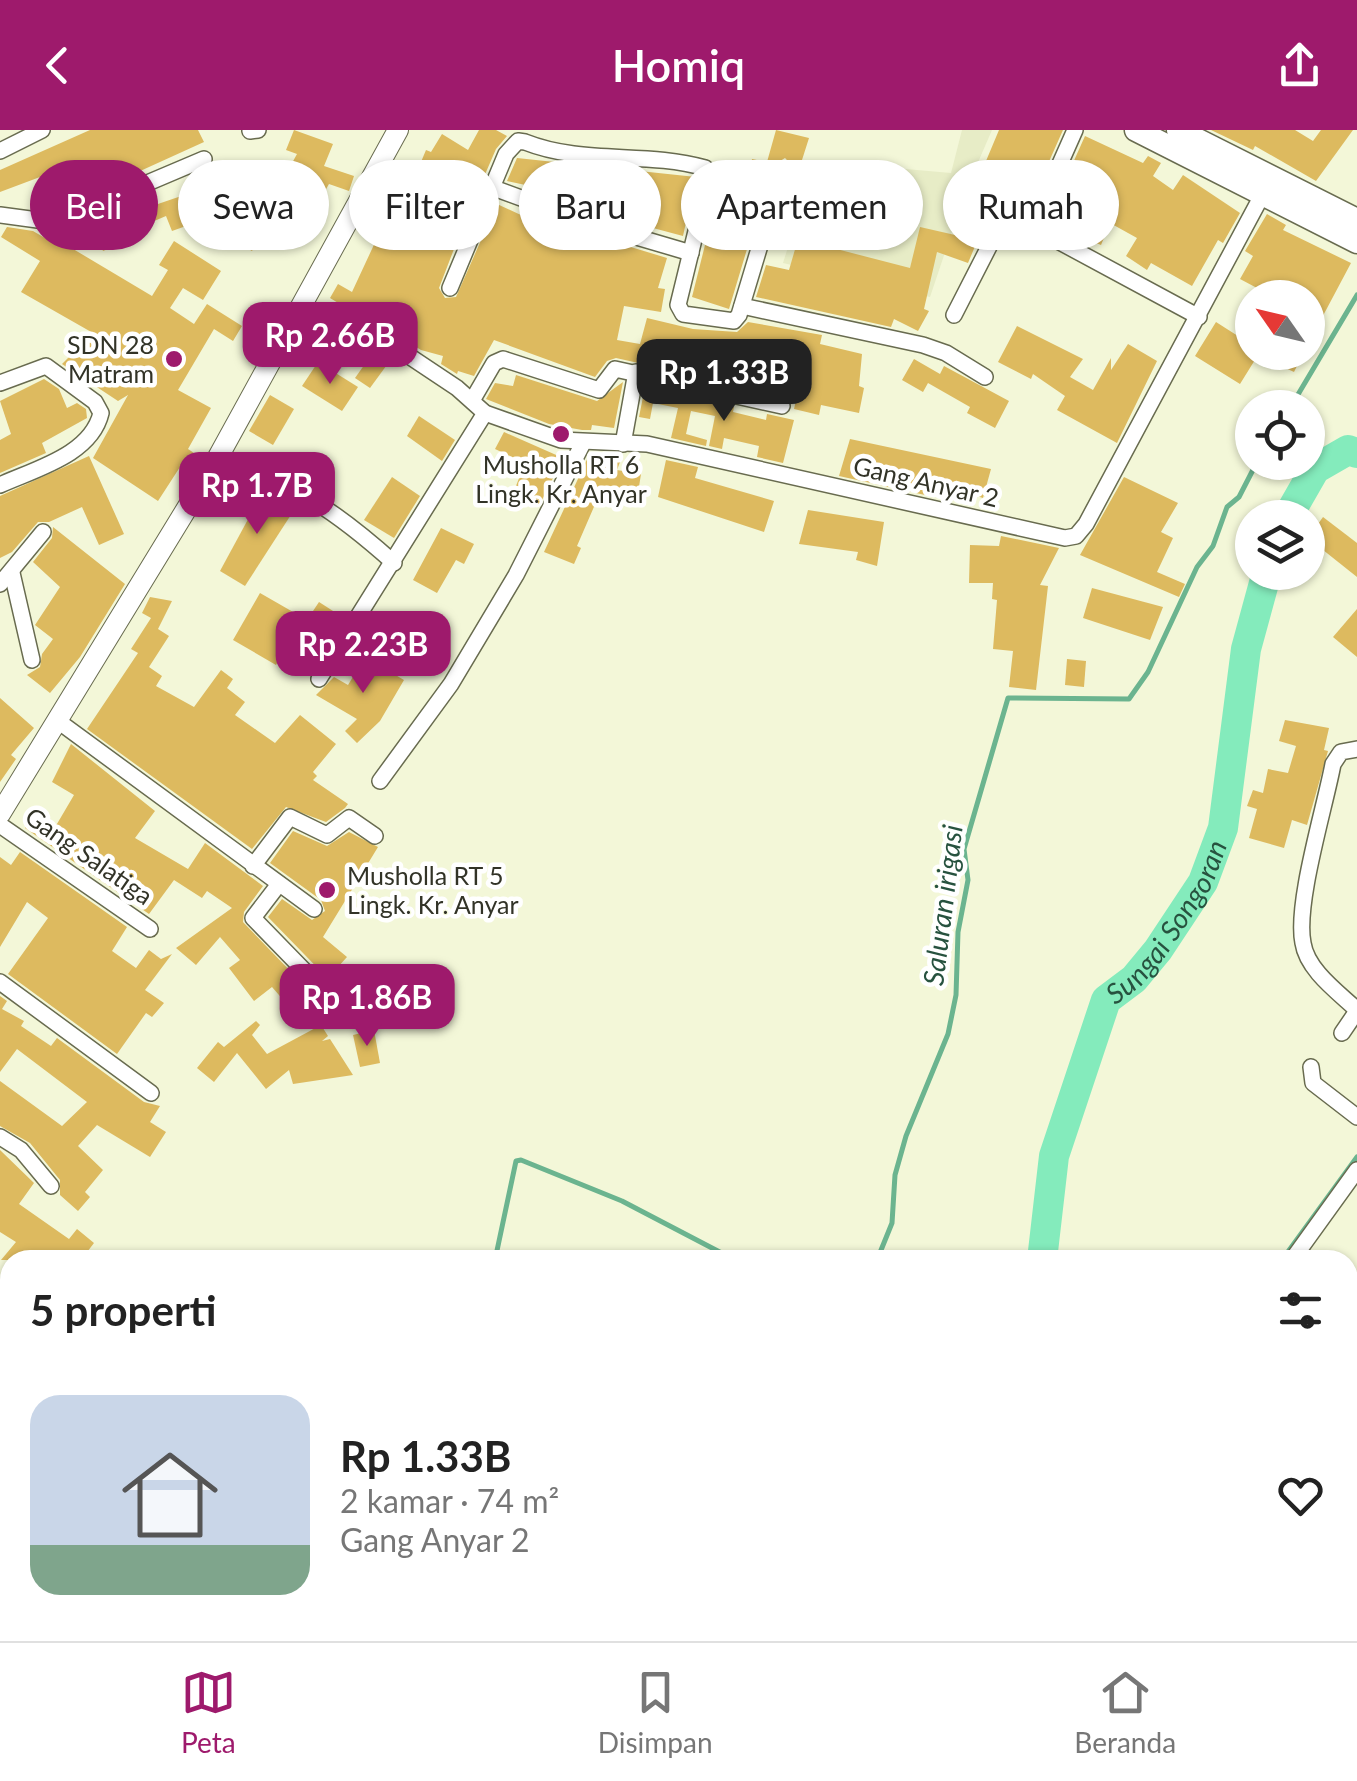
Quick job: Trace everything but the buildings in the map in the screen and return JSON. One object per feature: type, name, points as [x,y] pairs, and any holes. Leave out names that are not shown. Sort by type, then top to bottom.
[{"type":"main road","points":[[1136,130],[1357,220]]},
{"type":"main road","points":[[1178,130],[1357,242]]},
{"type":"street","points":[[0,151],[42,130]]},
{"type":"street","points":[[250,131],[258,130]]},
{"type":"street","points":[[1062,160],[1075,130]]},
{"type":"street","points":[[379,160],[391,133]]},
{"type":"street","points":[[499,169],[518,141],[567,154],[676,161],[705,168],[708,182],[680,293],[680,311],[729,322],[740,311],[758,250]]},
{"type":"street","points":[[0,215],[45,222],[66,218],[204,158]]},
{"type":"street","name":"Gang Anyar 2","points":[[485,413],[582,443],[647,444],[1054,536],[1076,536],[1200,317],[1267,186]]},
{"type":"street","points":[[499,190],[589,223],[691,253]]},
{"type":"street","points":[[0,814],[218,459],[349,221]]},
{"type":"street","points":[[450,288],[466,250]]},
{"type":"street","points":[[954,315],[987,250]]},
{"type":"street","points":[[1074,250],[1200,317]]},
{"type":"street","points":[[740,311],[924,345],[946,352],[985,378]]},
{"type":"street","points":[[297,317],[341,341],[358,345],[370,340],[388,342],[473,399],[485,413],[320,678]]},
{"type":"street","points":[[473,399],[494,363],[503,359],[599,390],[614,368],[782,406]]},
{"type":"street","points":[[0,384],[42,365],[95,402],[100,419],[71,452],[0,484]]},
{"type":"street","points":[[623,444],[636,372]]},
{"type":"street","points":[[380,782],[451,684],[516,575],[582,443]]},
{"type":"street","points":[[218,459],[307,494],[342,517],[394,563]]},
{"type":"street","points":[[32,660],[6,578],[43,532]]},
{"type":"street","points":[[58,721],[314,908]]},
{"type":"street","points":[[1342,1033],[1357,1010],[1322,977],[1302,945],[1304,912],[1333,764],[1341,752],[1357,749]]},
{"type":"street","points":[[253,866],[290,817],[327,836],[349,818],[375,836]]},
{"type":"street","name":"Gang Salatiga","points":[[0,825],[150,928]]},
{"type":"street","points":[[279,884],[253,918],[330,997]]},
{"type":"street","points":[[0,982],[151,1093]]},
{"type":"street","points":[[1311,1067],[1313,1082],[1357,1118]]},
{"type":"street","points":[[0,1136],[21,1150],[51,1186]]},
{"type":"street","points":[[1299,1250],[1357,1170]]},
{"type":"shaded area","points":[[962,130],[992,130],[979,160],[954,160]]},
{"type":"shaded area","points":[[923,171],[943,172],[946,250],[930,297],[783,263],[787,250],[923,250]]},
{"type":"waterway","name":"Saluran irigasi","points":[[1301,390],[1357,295]]},
{"type":"waterway","name":"Sungai Songoran","points":[[1297,500],[1315,469],[1348,450],[1357,453]]},
{"type":"waterway","name":"Saluran irigasi","points":[[881,1250],[892,1223],[895,1175],[906,1136],[948,1034],[956,995],[958,932],[968,880],[964,849],[1008,698],[1129,699],[1148,672],[1197,567],[1213,546],[1227,507],[1239,497],[1248,480]]},
{"type":"waterway","name":"Sungai Songoran","points":[[1043,1250],[1054,1156],[1106,1000],[1134,979],[1158,950],[1203,882],[1223,828],[1246,649],[1262,590]]},
{"type":"waterway","name":"Saluran irigasi","points":[[1289,1250],[1357,1157]]},
{"type":"waterway","name":"Saluran irigasi","points":[[497,1250],[516,1161],[521,1160],[622,1201],[716,1250]]},
{"type":"place","name":"SDN 28 Matram","points":[[174,359]]},
{"type":"place","name":"Musholla RT 6 Lingk. Kr. Anyar","points":[[561,434]]},
{"type":"place","name":"Musholla RT 5 Lingk. Kr. Anyar","points":[[327,890]]}]
